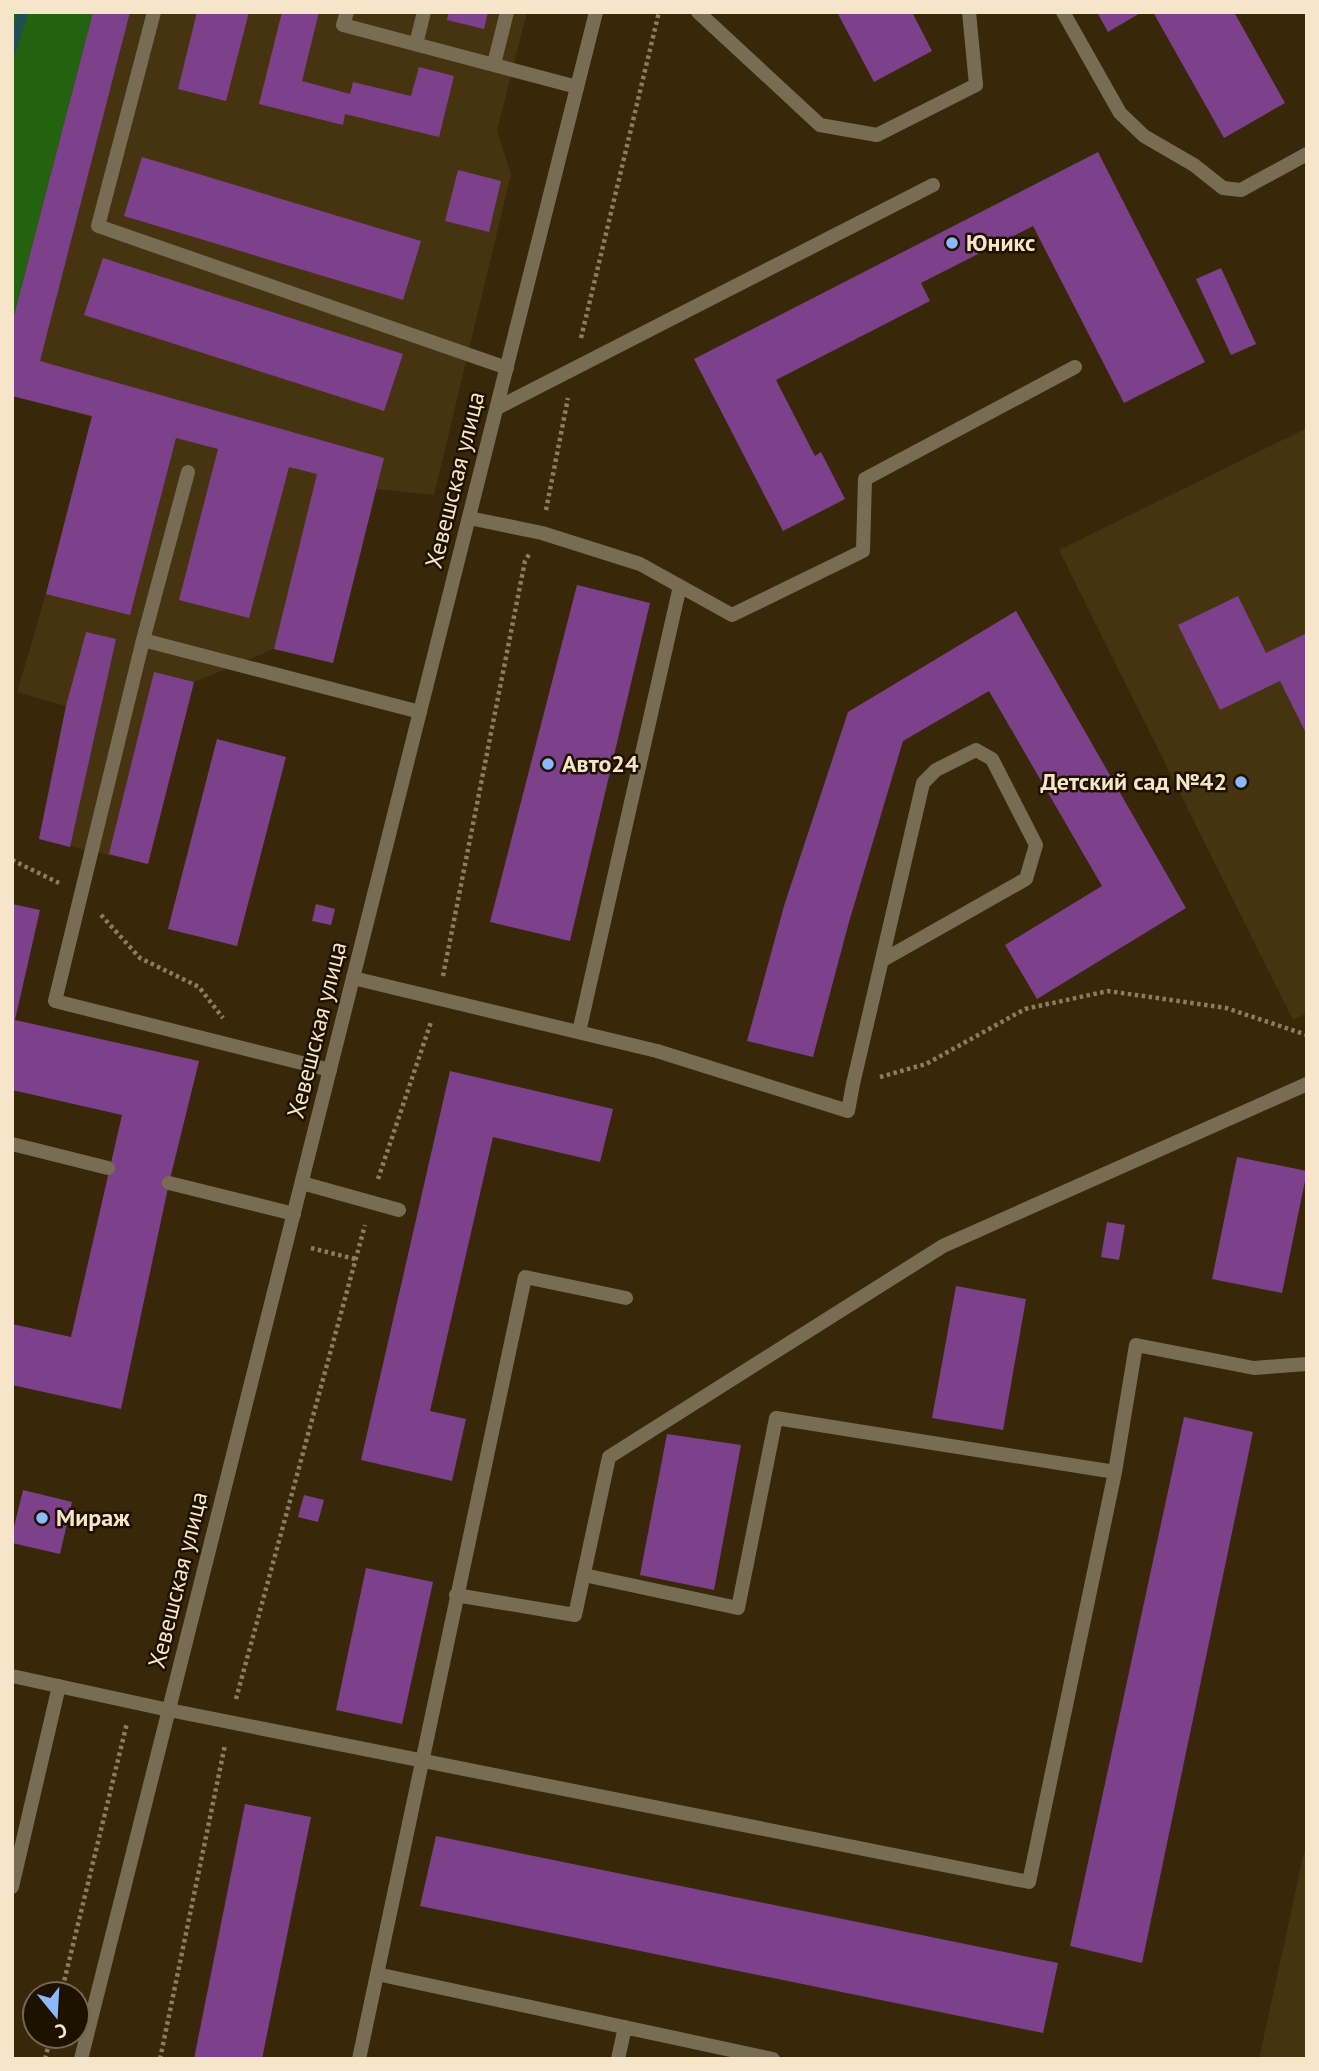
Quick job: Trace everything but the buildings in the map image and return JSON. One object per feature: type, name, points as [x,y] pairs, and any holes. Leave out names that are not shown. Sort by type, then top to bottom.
[{"type":"street","points":[[154,12],[98,226],[507,368]]},
{"type":"street","points":[[347,12],[344,25],[577,87]]},
{"type":"street","points":[[416,44],[424,12]]},
{"type":"street","points":[[494,64],[507,12]]},
{"type":"street","name":"Хевешская улица","points":[[81,2059],[596,12]]},
{"type":"street","points":[[698,12],[820,125],[877,135],[976,85],[969,12]]},
{"type":"street","points":[[1063,12],[1120,113],[1143,136],[1194,165],[1223,188],[1241,190],[1307,154]]},
{"type":"street","points":[[497,408],[933,185]]},
{"type":"street","points":[[469,518],[542,533],[640,564],[732,615],[863,551],[865,479],[1075,367]]},
{"type":"street","points":[[188,472],[143,640],[55,1001],[330,1070]]},
{"type":"street","points":[[579,1032],[680,586]]},
{"type":"street","points":[[143,640],[420,712]]},
{"type":"street","points":[[353,978],[657,1051],[848,1111],[923,783],[936,770],[976,750],[992,760],[1036,845],[1026,879],[883,960]]},
{"type":"street","points":[[456,1595],[575,1615],[609,1457],[943,1246],[1307,1084]]},
{"type":"street","points":[[12,1144],[108,1168]]},
{"type":"street","points":[[302,1182],[399,1210]]},
{"type":"street","points":[[169,1183],[294,1214]]},
{"type":"street","points":[[359,2059],[525,1277],[626,1298]]},
{"type":"street","points":[[12,1676],[169,1710],[1029,1882],[1115,1472],[1136,1345],[1254,1368],[1307,1364]]},
{"type":"street","points":[[584,1575],[738,1608],[776,1418],[1115,1472]]},
{"type":"street","points":[[12,1888],[59,1686]]},
{"type":"street","points":[[377,1974],[773,2059]]},
{"type":"street","points":[[618,2059],[625,2027]]},
{"type":"path","points":[[160,2059],[230,1721],[371,1202],[439,998],[525,561],[542,533],[574,368],[659,12]]},
{"type":"path","points":[[12,860],[82,894],[140,958],[199,987],[247,1049]]},
{"type":"path","points":[[853,1084],[926,1064],[1025,1009],[1108,991],[1226,1008],[1307,1035]]},
{"type":"path","points":[[311,1248],[355,1259]]},
{"type":"path","points":[[64,1980],[132,1701]]},
{"type":"shaded area","points":[[93,12],[527,12],[497,131],[511,174],[434,495],[376,489],[333,663],[274,649],[194,682],[148,864],[39,839],[66,706],[17,692],[46,594],[92,417],[12,396],[12,323]]},
{"type":"shaded area","name":"Детский сад №42","points":[[1307,428],[1307,1013],[1293,1020],[1059,550]]},
{"type":"shaded area","points":[[1307,1839],[1307,2059],[1259,2059]]},
{"type":"green space","points":[[12,12],[93,12],[12,323]]},
{"type":"waterway","points":[[12,49],[23,12]]},
{"type":"place","name":"Юникс","points":[[952,243]]},
{"type":"place","name":"Авто24","points":[[548,764]]},
{"type":"place","name":"Детский сад №42","points":[[1241,782]]},
{"type":"place","name":"Мираж","points":[[42,1518]]}]
